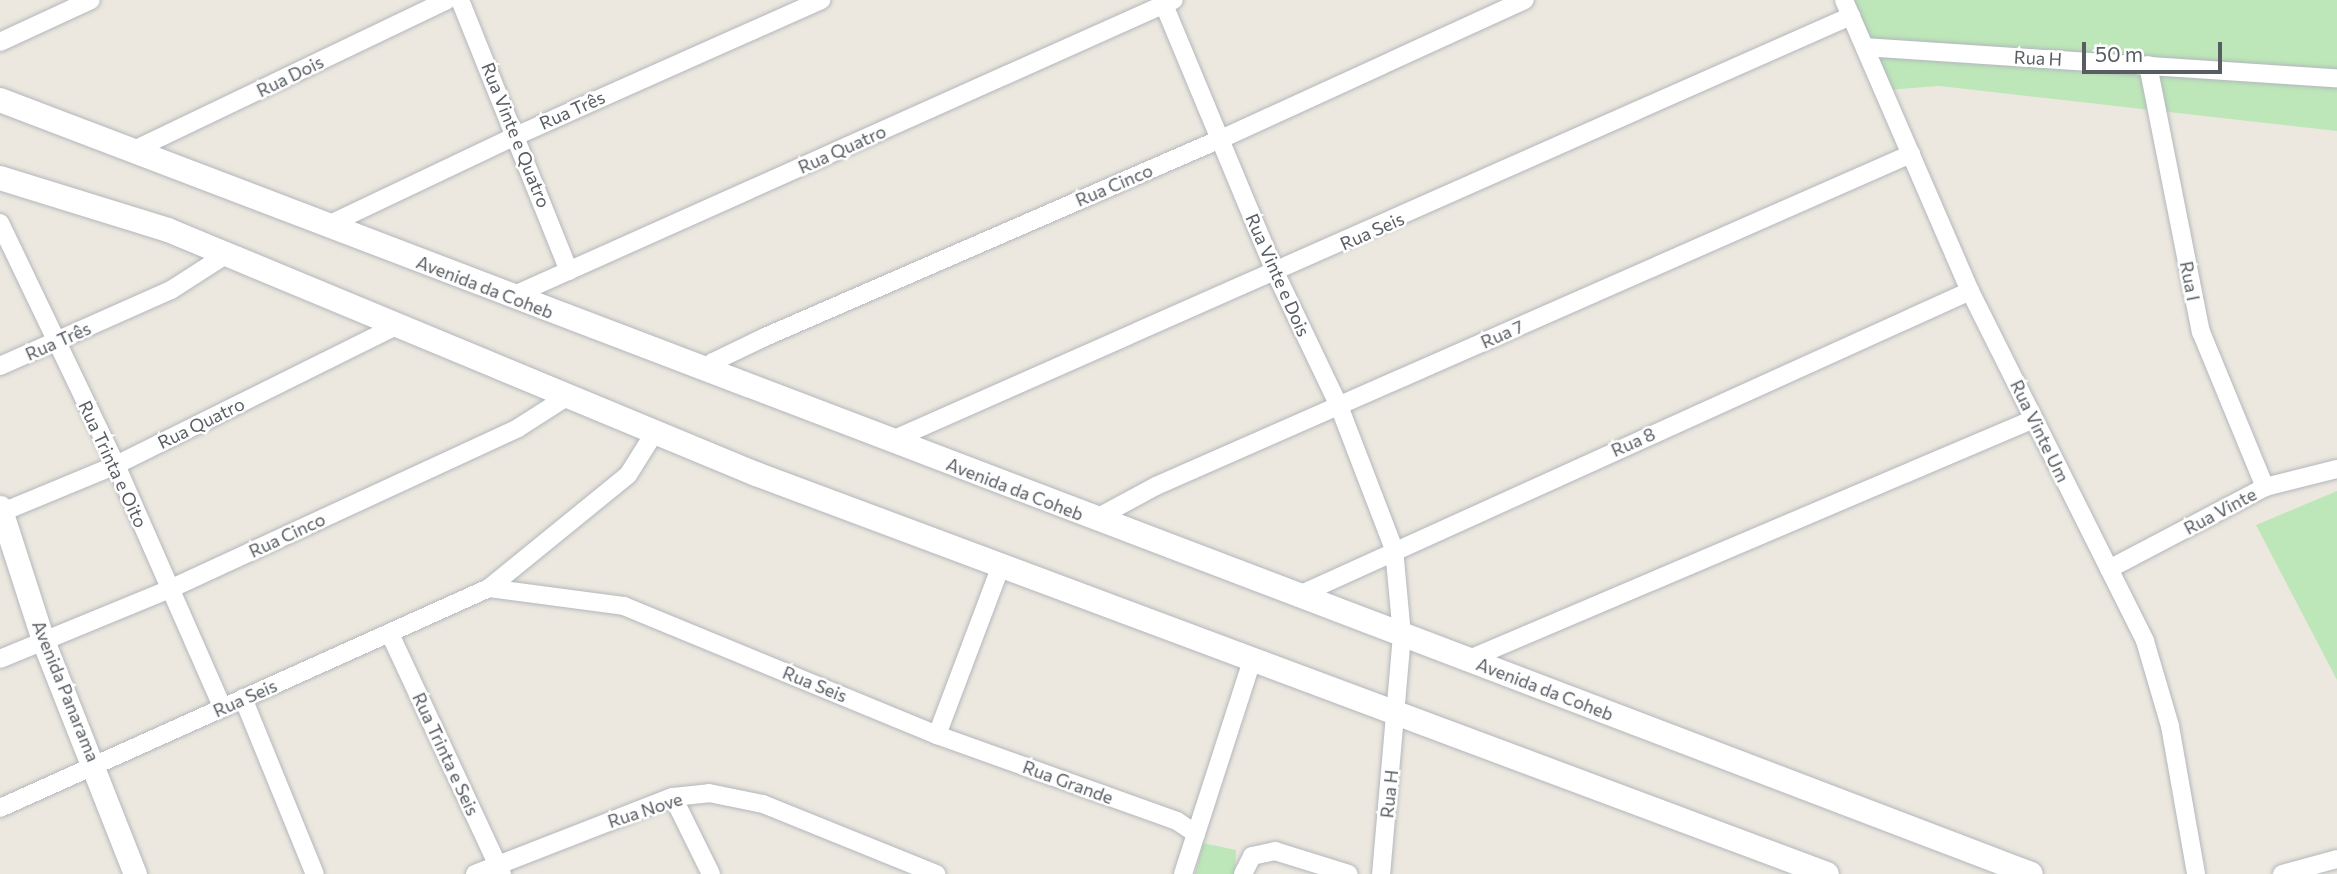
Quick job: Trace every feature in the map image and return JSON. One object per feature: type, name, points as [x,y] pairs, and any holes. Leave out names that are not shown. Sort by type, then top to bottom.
[{"type":"main road","name":"Avenida da Coheb","points":[[0,100],[510,298],[2031,874]]},
{"type":"main road","points":[[0,178],[168,230],[655,432],[1001,566],[1827,874]]},
{"type":"street","points":[[0,42],[91,0]]},
{"type":"street","name":"Rua Dois","points":[[132,151],[447,0]]},
{"type":"street","name":"Rua Vinte e Quatro","points":[[460,0],[518,135],[569,271]]},
{"type":"street","name":"Rua Três","points":[[326,226],[518,135],[821,0]]},
{"type":"street","name":"Rua Cinco","points":[[705,371],[713,362],[765,337],[1221,139],[1525,0]]},
{"type":"street","name":"Rua Vinte e Dois","points":[[1167,1],[1276,274],[1339,406],[1394,549],[1402,635]]},
{"type":"street","name":"Rua Quatro","points":[[510,298],[1167,1]]},
{"type":"street","name":"Rua Vinte Um","points":[[1848,8],[1970,291],[2145,641],[2170,726],[2196,874]]},
{"type":"street","name":"Rua Seis","points":[[890,441],[1276,274],[1848,8]]},
{"type":"street","name":"Rua H","points":[[1865,47],[2337,78]]},
{"type":"street","name":"Rua I","points":[[2148,65],[2201,332],[2265,487]]},
{"type":"street","name":"Rua 7","points":[[1095,519],[1156,486],[1911,154]]},
{"type":"street","name":"Rua Trinta e Oito","points":[[0,223],[55,344],[116,465],[222,708]]},
{"type":"street","name":"Rua Três","points":[[0,366],[55,344],[171,290],[227,254]]},
{"type":"street","name":"Rua 8","points":[[1297,596],[1394,549],[1970,291]]},
{"type":"street","name":"Rua Quatro","points":[[1,510],[116,465],[398,325]]},
{"type":"street","name":"Rua Cinco","points":[[0,659],[170,589],[518,428],[568,396]]},
{"type":"street","points":[[1467,660],[2034,419]]},
{"type":"street","name":"Rua Seis","points":[[0,808],[489,588],[628,475],[655,432]]},
{"type":"street","name":"Rua Vinte","points":[[2109,569],[2265,487],[2337,469]]},
{"type":"street","name":"Avenida Panarama","points":[[1,510],[44,643],[96,766],[135,874]]},
{"type":"street","points":[[937,735],[1001,566]]},
{"type":"street","name":"Rua Seis","points":[[489,588],[624,606],[937,735]]},
{"type":"street","name":"Rua Trinta e Seis","points":[[390,634],[499,869]]},
{"type":"street","name":"Rua H","points":[[1381,874],[1402,635]]},
{"type":"street","points":[[1183,874],[1252,660]]},
{"type":"street","points":[[243,698],[315,874]]},
{"type":"street","name":"Rua Grande","points":[[937,735],[1177,821],[1196,834]]},
{"type":"street","name":"Rua Nove","points":[[475,874],[499,869],[673,797],[709,793],[763,804],[936,874]]},
{"type":"street","points":[[673,797],[710,874]]},
{"type":"street","points":[[1243,874],[1252,856],[1275,850],[1349,874]]},
{"type":"street","points":[[2282,874],[2337,859]]},
{"type":"green space","points":[[1849,0],[2337,0],[2337,131],[1939,86],[1887,90]]},
{"type":"green space","points":[[2337,491],[2337,680],[2256,525]]},
{"type":"green space","points":[[1203,843],[1236,850],[1235,874],[1195,874]]}]
